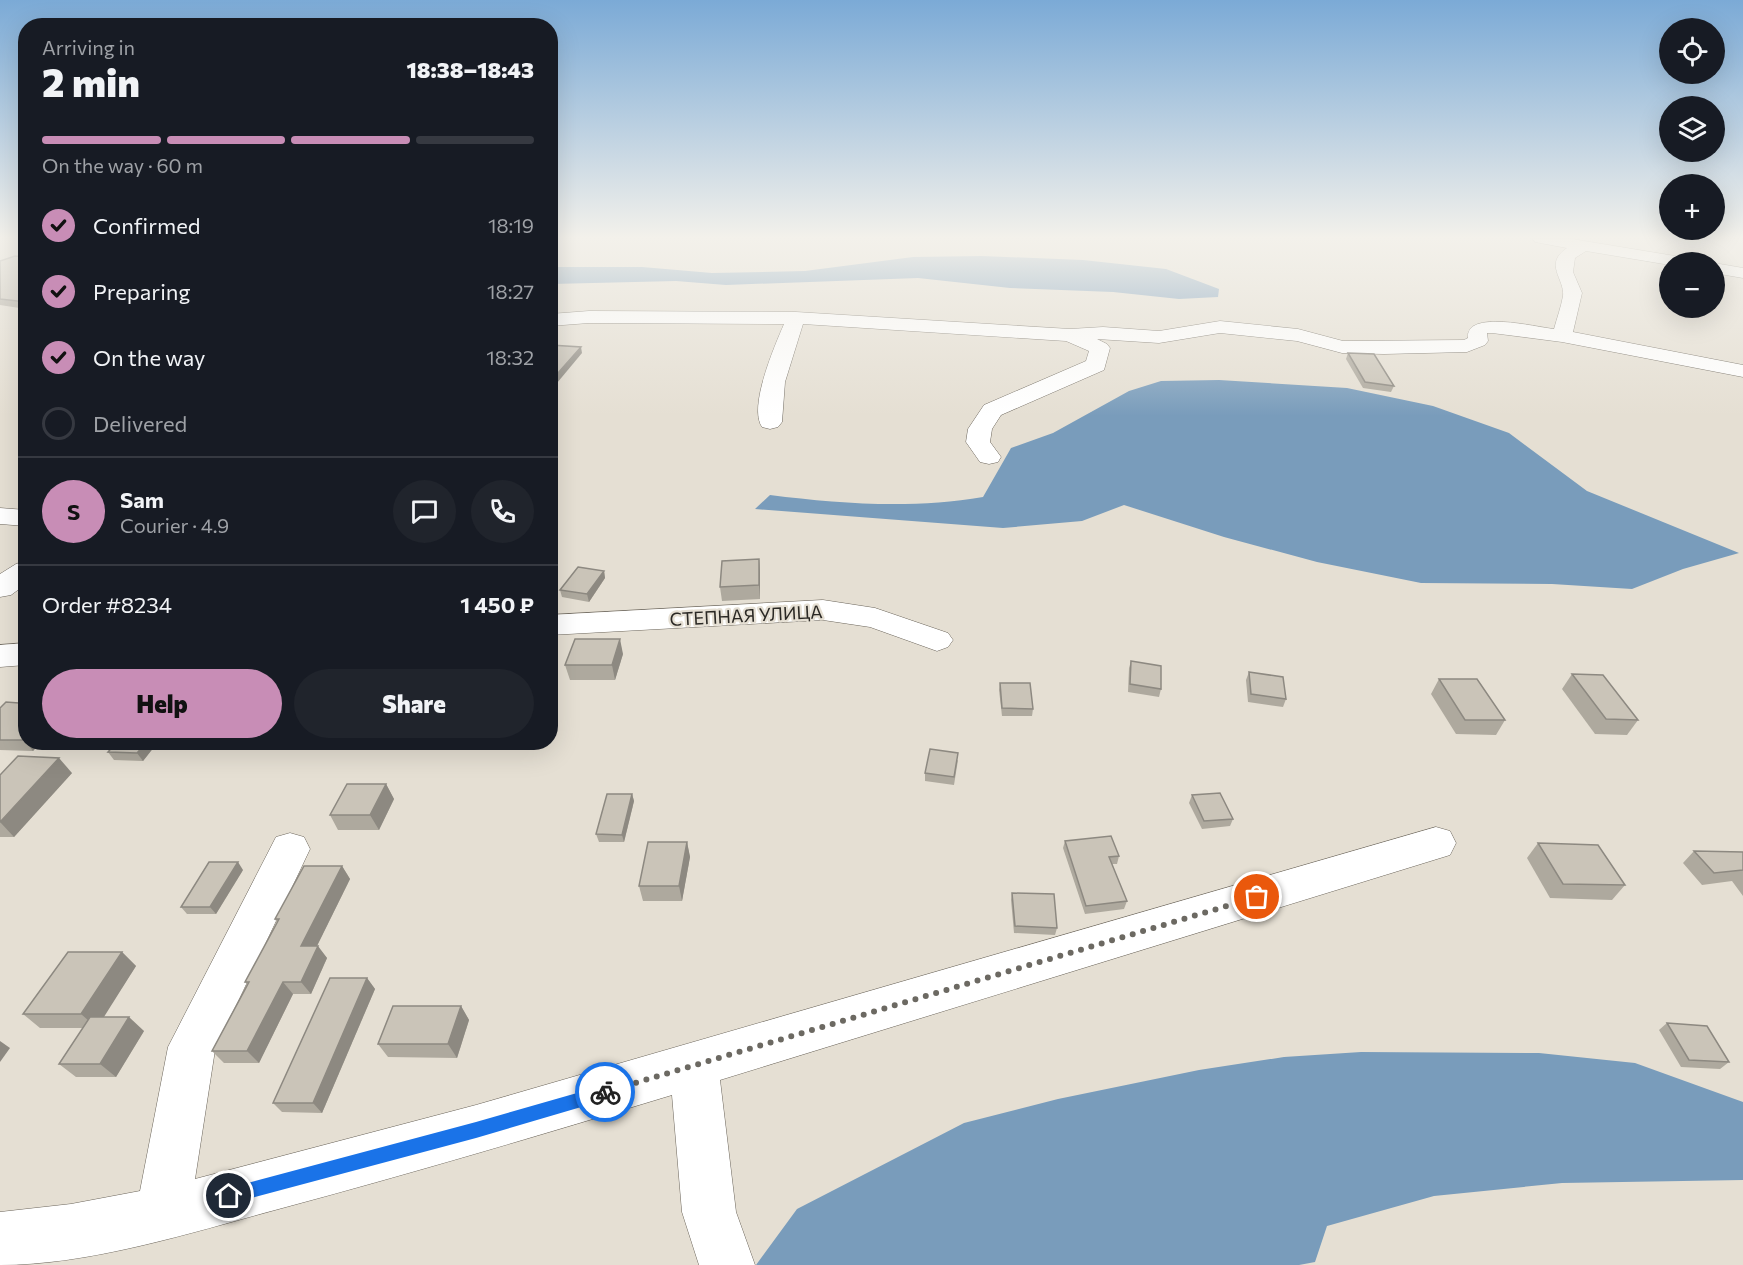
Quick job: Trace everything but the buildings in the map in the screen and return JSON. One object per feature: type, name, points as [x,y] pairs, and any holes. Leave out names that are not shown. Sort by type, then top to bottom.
[{"type":"street","points":[[1562,336],[1572,298]]},
{"type":"street","points":[[558,319],[589,317],[796,318],[1070,335],[1087,333],[1160,337],[1182,335],[1208,327],[1220,327],[1298,334],[1342,347],[1384,348],[1467,346],[1478,341],[1477,331],[1481,328],[1492,327],[1562,336],[1743,371]]},
{"type":"street","points":[[770,422],[770,401],[777,369],[796,318]]},
{"type":"street","points":[[989,457],[978,442],[980,429],[992,410],[1096,365],[1100,348],[1070,335]]},
{"type":"street","points":[[0,516],[18,517]]},
{"type":"street","points":[[0,588],[18,576]]},
{"type":"street","name":"СТЕПНАЯ УЛИЦА","points":[[558,625],[823,610],[875,618],[937,640]]},
{"type":"street","points":[[0,656],[18,655]]},
{"type":"street","points":[[0,1239],[71,1231],[162,1214],[476,1130],[1436,843]]},
{"type":"street","points":[[162,1214],[192,1047],[290,849]]},
{"type":"street","points":[[694,1066],[709,1212],[727,1265]]},
{"type":"water","points":[[1219,380],[1347,388],[1433,406],[1509,433],[1587,491],[1739,553],[1683,569],[1632,589],[1552,584],[1421,583],[1317,562],[1224,537],[1124,505],[1082,521],[1003,528],[755,509],[770,495],[877,504],[930,503],[983,497],[1011,448],[1053,433],[1129,391],[1161,381]]},
{"type":"water","points":[[1361,1052],[1539,1053],[1635,1063],[1743,1102],[1743,1180],[1562,1183],[1434,1196],[1327,1226],[1315,1262],[1299,1265],[756,1265],[797,1209],[964,1123],[1058,1099],[1199,1070],[1284,1057]]},
{"type":"way so far","points":[[605,1092],[1257,897]]},
{"type":"route","points":[[229,1196],[476,1130],[605,1092]]}]
